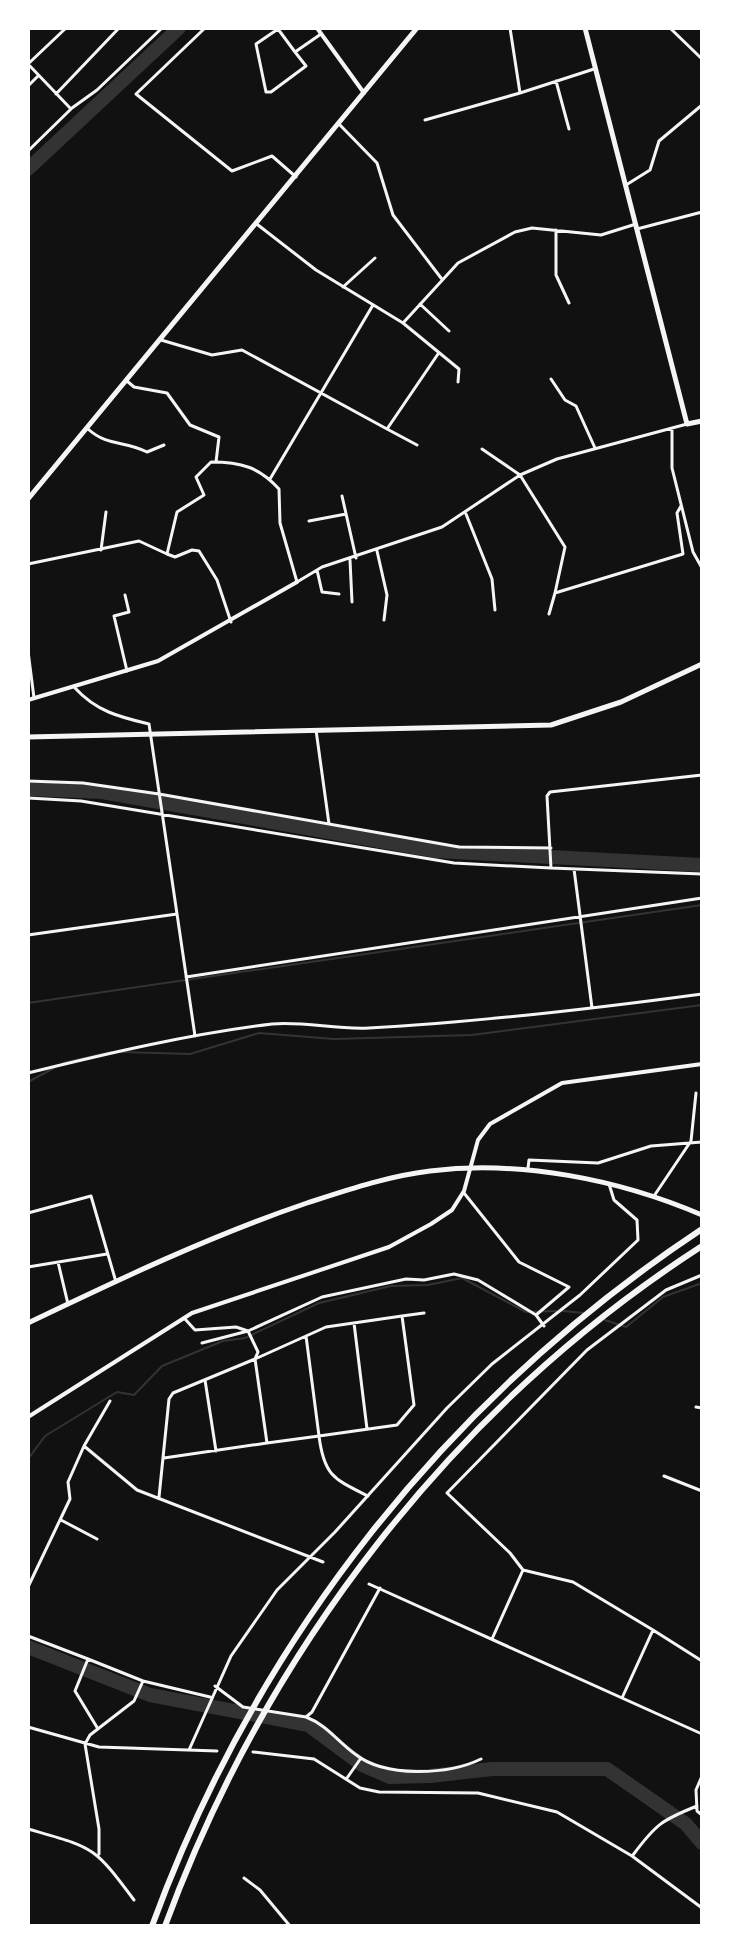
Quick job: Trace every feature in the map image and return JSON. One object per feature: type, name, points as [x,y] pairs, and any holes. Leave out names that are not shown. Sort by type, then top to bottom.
[{"type":"highway","points":[[152,1926],[185,1840],[230,1748],[256,1700],[345,1564],[432,1458],[550,1343],[638,1273],[702,1229]]},
{"type":"highway","points":[[165,1926],[202,1833],[244,1748],[269,1703],[357,1569],[472,1435],[602,1316],[702,1246]]},
{"type":"main road","points":[[28,499],[258,225],[417,28]]},
{"type":"main road","points":[[585,28],[687,424],[702,421]]},
{"type":"main road","points":[[28,737],[551,725],[621,702],[702,664]]},
{"type":"main road","points":[[28,1323],[240,1225],[401,1175],[467,1168],[527,1171],[609,1184],[654,1196],[699,1214]]},
{"type":"street","points":[[66,28],[28,64],[71,109]]},
{"type":"street","points":[[56,94],[119,28]]},
{"type":"street","points":[[28,151],[162,28]]},
{"type":"street","points":[[205,28],[136,94],[232,171],[272,156],[296,177]]},
{"type":"street","points":[[317,28],[364,93]]},
{"type":"street","points":[[510,28],[520,93]]},
{"type":"street","points":[[670,28],[702,59]]},
{"type":"street","points":[[278,29],[295,52],[306,66],[271,92],[266,92],[256,44],[278,29]]},
{"type":"street","points":[[295,52],[321,34]]},
{"type":"street","points":[[425,120],[595,68]]},
{"type":"street","points":[[28,86],[38,76]]},
{"type":"street","points":[[556,81],[569,129]]},
{"type":"street","points":[[626,185],[650,170],[659,141],[702,105]]},
{"type":"street","points":[[339,124],[377,163],[393,215],[442,279]]},
{"type":"street","points":[[403,323],[458,263],[515,232],[532,228],[601,235],[702,212]]},
{"type":"street","points":[[258,225],[343,287],[403,323],[459,369],[458,382]]},
{"type":"street","points":[[556,230],[556,275],[569,303]]},
{"type":"street","points":[[343,287],[375,258]]},
{"type":"street","points":[[420,304],[449,331]]},
{"type":"street","points":[[270,479],[373,305]]},
{"type":"street","points":[[161,340],[212,355],[242,350],[417,445]]},
{"type":"street","points":[[387,429],[438,354]]},
{"type":"street","points":[[551,379],[565,400],[576,406],[595,448]]},
{"type":"street","points":[[127,381],[134,387],[167,393],[190,425],[219,437],[216,462]]},
{"type":"street","points":[[28,700],[158,661],[231,622],[317,570],[442,527],[466,514],[520,475],[595,448],[687,424]]},
{"type":"street","points":[[672,428],[672,468],[693,552],[702,568]]},
{"type":"street","points":[[88,429],[102,442],[127,444],[147,452],[164,445]]},
{"type":"street","points":[[482,449],[520,475],[565,547],[549,614]]},
{"type":"street","points":[[167,554],[177,512],[204,495],[196,477],[205,466],[216,462],[250,466],[270,479],[282,495],[280,523],[297,582]]},
{"type":"street","points":[[342,496],[356,558]]},
{"type":"street","points":[[555,593],[683,554],[677,513],[681,506]]},
{"type":"street","points":[[101,550],[106,512]]},
{"type":"street","points":[[309,521],[346,514]]},
{"type":"street","points":[[466,514],[492,579],[495,610]]},
{"type":"street","points":[[28,564],[139,541],[175,557],[192,550],[199,551],[217,580],[231,622]]},
{"type":"street","points":[[377,551],[387,595],[384,620]]},
{"type":"street","points":[[350,560],[352,602]]},
{"type":"street","points":[[317,570],[322,592],[339,594]]},
{"type":"street","points":[[125,595],[129,612],[114,616],[127,671]]},
{"type":"street","points":[[28,651],[34,698]]},
{"type":"street","points":[[75,687],[88,703],[108,714],[149,724],[195,1036]]},
{"type":"street","points":[[316,730],[329,824]]},
{"type":"street","points":[[551,868],[547,796],[550,792],[702,775]]},
{"type":"street","points":[[28,781],[83,783],[459,847],[551,848]]},
{"type":"street","points":[[28,798],[81,801],[454,863],[702,874]]},
{"type":"street","points":[[574,869],[592,1008]]},
{"type":"street","points":[[186,977],[702,898]]},
{"type":"street","points":[[28,935],[177,914]]},
{"type":"street","points":[[28,1073],[195,1036],[276,1024],[363,1029],[592,1008],[702,994]]},
{"type":"street","points":[[28,1417],[184,1318],[239,1296],[389,1247],[452,1210],[464,1191],[467,1168],[478,1140],[490,1124],[562,1083],[702,1064]]},
{"type":"street","points":[[654,1196],[691,1141],[696,1093]]},
{"type":"street","points":[[527,1171],[529,1160],[598,1163],[651,1146],[702,1142]]},
{"type":"street","points":[[189,1750],[215,1686],[247,1627],[277,1590],[492,1364],[544,1326],[638,1240],[637,1220],[614,1200],[609,1184]]},
{"type":"street","points":[[464,1191],[519,1262],[569,1287],[536,1315]]},
{"type":"street","points":[[28,1213],[91,1196],[116,1282]]},
{"type":"street","points":[[28,1267],[107,1254]]},
{"type":"street","points":[[58,1262],[68,1304]]},
{"type":"street","points":[[202,1343],[248,1331],[322,1297],[406,1279],[424,1280],[454,1274],[478,1280],[536,1315],[544,1326]]},
{"type":"street","points":[[702,1275],[656,1296],[587,1350],[447,1493],[510,1553],[523,1570],[573,1582],[702,1661]]},
{"type":"street","points":[[159,1497],[169,1399],[173,1393],[326,1327],[424,1313]]},
{"type":"street","points":[[163,1458],[397,1425],[414,1405],[402,1316]]},
{"type":"street","points":[[184,1318],[195,1330],[236,1327],[248,1331],[258,1352],[255,1359],[267,1443]]},
{"type":"street","points":[[354,1323],[367,1429]]},
{"type":"street","points":[[306,1336],[319,1436],[328,1471],[336,1480],[368,1496]]},
{"type":"street","points":[[205,1380],[216,1451]]},
{"type":"street","points":[[28,1587],[70,1499],[68,1482],[73,1465],[110,1401]]},
{"type":"street","points":[[696,1407],[702,1408]]},
{"type":"street","points":[[84,1446],[137,1490],[323,1562]]},
{"type":"street","points":[[664,1476],[702,1491]]},
{"type":"street","points":[[61,1520],[97,1539]]},
{"type":"street","points":[[492,1639],[523,1570]]},
{"type":"street","points":[[369,1584],[702,1734]]},
{"type":"street","points":[[306,1717],[312,1712],[380,1588]]},
{"type":"street","points":[[622,1698],[653,1630]]},
{"type":"street","points":[[28,1636],[143,1682],[209,1699]]},
{"type":"street","points":[[88,1659],[75,1691],[98,1729]]},
{"type":"street","points":[[85,1744],[136,1697],[143,1682]]},
{"type":"street","points":[[215,1686],[243,1707],[306,1717],[327,1728],[361,1758],[402,1770],[470,1765],[481,1759]]},
{"type":"street","points":[[28,1744],[28,1728],[85,1744],[217,1751]]},
{"type":"street","points":[[85,1744],[99,1829],[99,1854]]},
{"type":"street","points":[[253,1752],[314,1759],[360,1788],[379,1792],[478,1793],[557,1812],[632,1856],[702,1908]]},
{"type":"street","points":[[346,1779],[361,1758]]},
{"type":"street","points":[[702,1776],[696,1790],[697,1806],[702,1815]]},
{"type":"street","points":[[632,1856],[652,1829],[676,1811],[697,1806]]},
{"type":"street","points":[[28,1829],[85,1845],[99,1854],[134,1900]]},
{"type":"street","points":[[244,1878],[290,1926]]},
{"type":"waterway","points":[[28,169],[179,28]]},
{"type":"waterway","points":[[28,789],[102,792],[436,851],[702,865]]},
{"type":"waterway","points":[[28,1003],[702,905]]},
{"type":"waterway","points":[[121,1052],[190,1054],[259,1033],[334,1039],[472,1035],[702,1005]]},
{"type":"waterway","points":[[63,1063],[111,1052]]},
{"type":"waterway","points":[[28,1082],[54,1068]]},
{"type":"waterway","points":[[28,1459],[45,1436],[117,1392],[134,1395],[162,1366],[223,1341],[245,1338],[319,1303],[391,1286],[428,1285],[462,1278],[526,1312],[556,1311]]},
{"type":"waterway","points":[[605,1320],[626,1327],[663,1297],[702,1283]]},
{"type":"waterway","points":[[563,1311],[584,1313]]},
{"type":"waterway","points":[[28,1647],[150,1695],[308,1725],[362,1765],[390,1777],[492,1769],[607,1769],[686,1824],[702,1843]]}]
